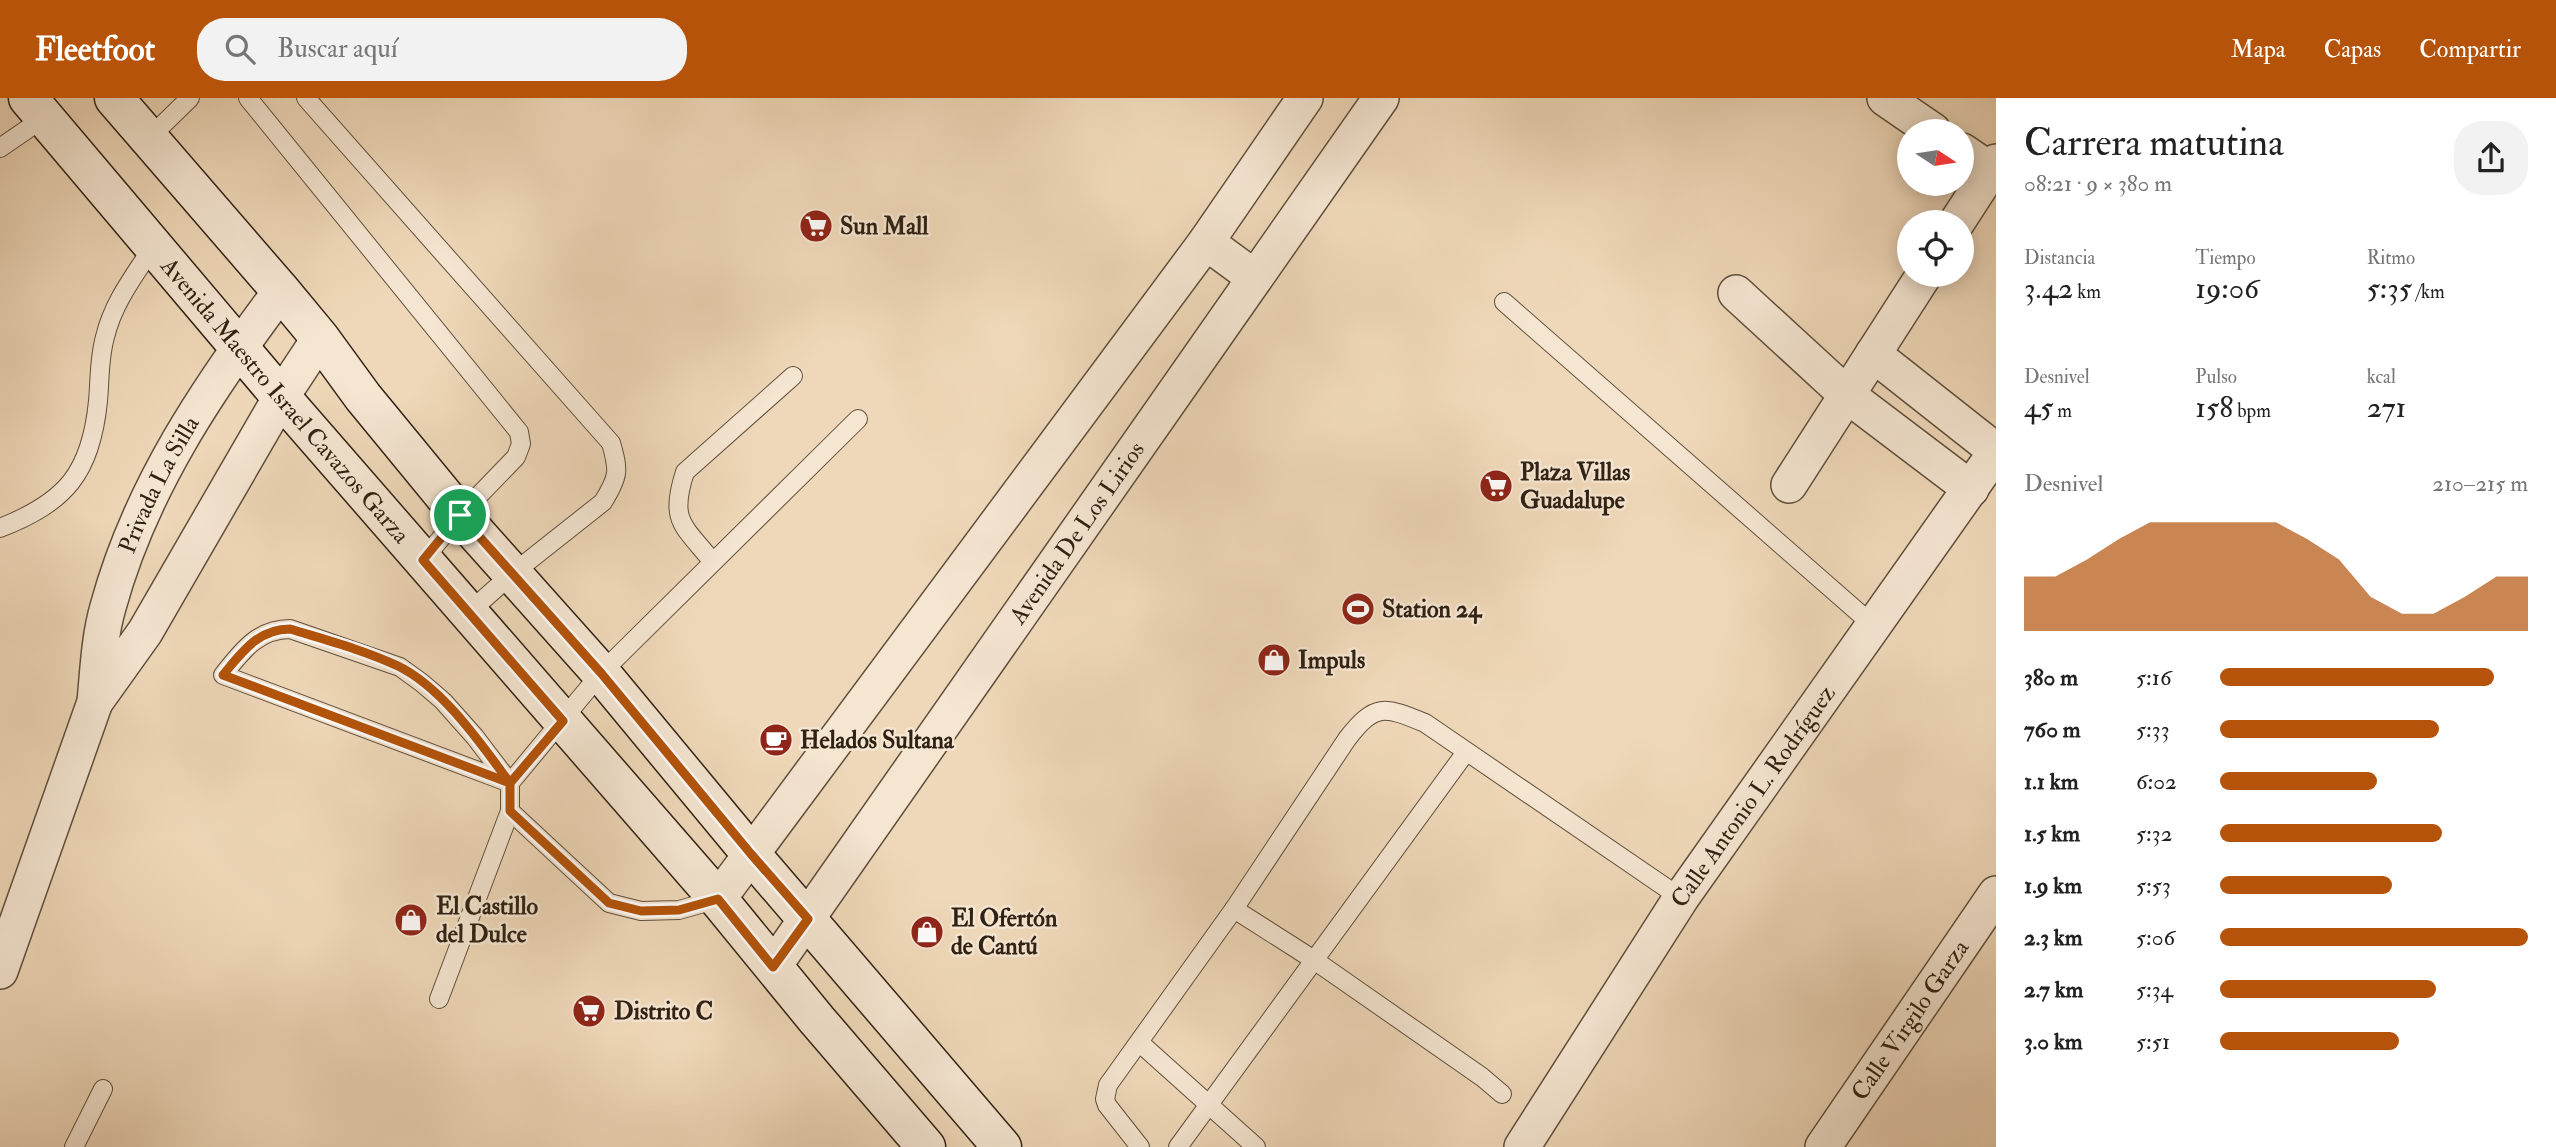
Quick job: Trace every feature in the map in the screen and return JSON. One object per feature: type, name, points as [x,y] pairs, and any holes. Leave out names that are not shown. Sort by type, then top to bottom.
[{"type":"main road","points":[[114,98],[320,338],[363,397],[460,515],[601,673],[751,854],[1002,1147]]},
{"type":"main road","name":"Avenida Maestro Israel Cavazos Garza","points":[[37,107],[281,397],[718,899],[926,1147]]},
{"type":"street","points":[[718,899],[1206,242],[1305,98]]},
{"type":"street","name":"Avenida De Los Lirios","points":[[773,967],[1381,98]]},
{"type":"street","points":[[1885,98],[1916,119]]},
{"type":"street","points":[[1965,210],[1993,166],[1974,157]]},
{"type":"street","points":[[1206,242],[1255,278]]},
{"type":"street","points":[[1789,485],[1916,287]]},
{"type":"street","name":"Privada La Silla","points":[[0,971],[95,702],[107,610],[123,558],[181,434],[281,291]]},
{"type":"street","points":[[1737,293],[1847,395],[1971,489]]},
{"type":"street","name":"Privada La Silla","points":[[95,702],[145,632],[281,397],[320,338]]},
{"type":"street","points":[[1873,354],[1996,451]]},
{"type":"street","name":"Calle Antonio L. Rodríguez","points":[[1521,1147],[1681,898],[1996,451]]},
{"type":"street","name":"Calle Virgilo Garza","points":[[1823,1147],[1996,894]]},
{"type":"lane","points":[[149,138],[190,98]]},
{"type":"lane","points":[[248,98],[519,432],[521,444],[516,457],[460,515],[423,560]]},
{"type":"lane","points":[[306,98],[611,443],[617,467],[613,485],[603,502],[512,574],[468,613]]},
{"type":"lane","points":[[0,148],[37,107]]},
{"type":"lane","points":[[0,528],[28,518],[60,495],[75,480],[85,461],[92,434],[98,403],[100,358],[113,311],[153,247]]},
{"type":"lane","points":[[1504,302],[1874,626]]},
{"type":"lane","points":[[712,561],[678,519],[678,493],[685,472],[793,376]]},
{"type":"lane","points":[[510,783],[601,673],[858,419]]},
{"type":"lane","points":[[439,999],[510,811],[510,783],[443,701],[400,667],[290,629],[277,629],[247,645],[223,675],[510,783]]},
{"type":"lane","points":[[1140,1147],[1105,1099],[1108,1085],[1234,909],[1364,717],[1378,711],[1395,712],[1425,723],[1681,898]]},
{"type":"lane","points":[[1178,1147],[1466,752]]},
{"type":"lane","points":[[510,811],[609,903],[641,911],[679,910],[718,899]]},
{"type":"lane","points":[[1234,909],[1314,960],[1482,1077],[1502,1094]]},
{"type":"lane","points":[[1140,1043],[1256,1147]]},
{"type":"lane","points":[[74,1147],[103,1089]]},
{"type":"place","name":"Sun Mall","points":[[816,226]]},
{"type":"place","name":"Plaza Villas Guadalupe","points":[[1496,486]]},
{"type":"place","name":"Station 24","points":[[1358,609]]},
{"type":"place","name":"Impuls","points":[[1274,660]]},
{"type":"place","name":"Helados Sultana","points":[[776,740]]},
{"type":"place","name":"El Castillo del Dulce","points":[[411,920]]},
{"type":"place","name":"El Ofertón de Cantú","points":[[927,932]]},
{"type":"place","name":"Distrito C","points":[[589,1011]]},
{"type":"route","points":[[460,515],[423,560],[563,721],[510,783],[443,701],[400,667],[290,629],[277,629],[247,645],[223,675],[510,783],[510,811],[609,903],[641,911],[679,910],[718,899],[773,967],[808,919],[601,673],[460,515]]}]
